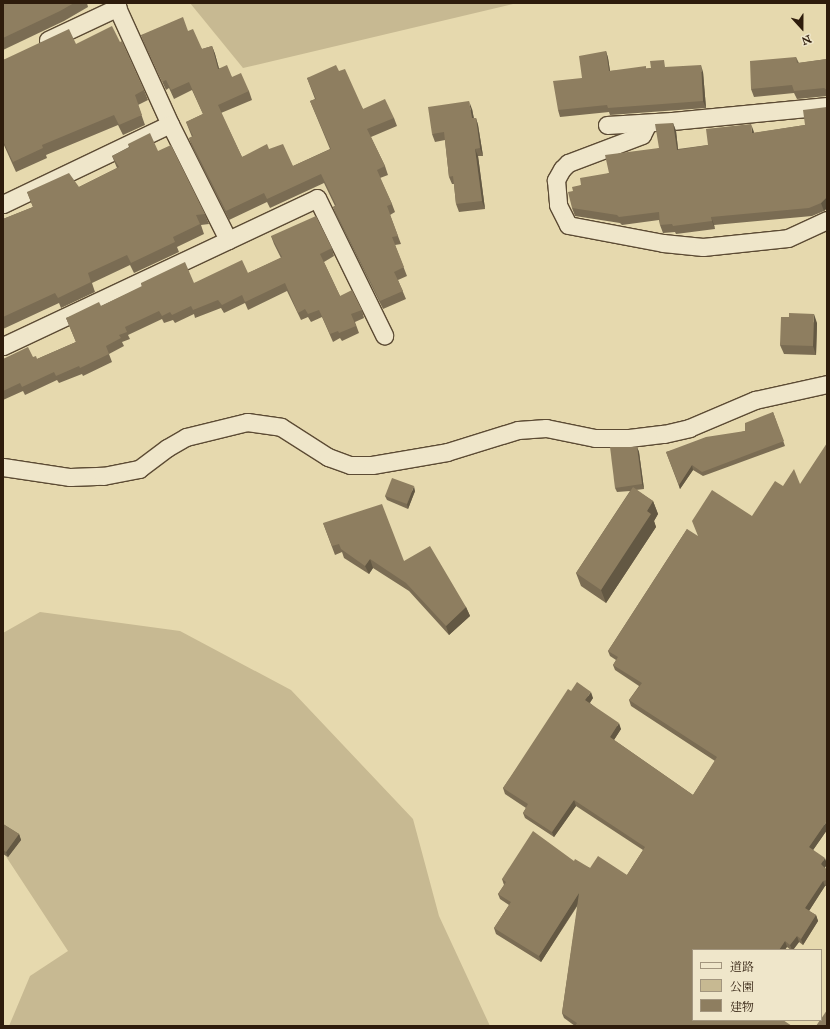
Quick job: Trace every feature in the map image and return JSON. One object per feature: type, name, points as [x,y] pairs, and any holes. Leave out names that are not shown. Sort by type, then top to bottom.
[{"type":"street","points":[[32,48],[117,5],[170,124],[228,240]]},
{"type":"street","points":[[607,125],[648,123],[827,106]]},
{"type":"street","points":[[648,123],[642,135],[568,163],[562,169],[556,180],[558,205],[568,225],[663,243],[702,247],[788,238],[827,220]]},
{"type":"street","points":[[3,204],[170,124]]},
{"type":"street","points":[[3,346],[318,198],[384,335]]},
{"type":"street","points":[[3,467],[70,477],[104,476],[139,469],[167,448],[186,437],[247,422],[281,426],[328,458],[350,464],[372,466],[447,452],[518,430],[546,428],[594,438],[629,438],[664,434],[689,428],[755,400],[827,384]]},
{"type":"green space","points":[[190,3],[517,3],[243,68]]},
{"type":"green space","points":[[40,612],[180,631],[291,690],[413,819],[439,916],[490,1026],[9,1026],[30,976],[68,951],[3,852],[3,633]]},
{"type":"building","points":[[3,3],[74,3],[3,38]]},
{"type":"building","points":[[183,17],[188,31],[193,29],[202,49],[212,46],[218,69],[227,65],[232,77],[241,73],[249,91],[218,105],[242,157],[267,144],[269,149],[283,144],[293,166],[331,149],[310,101],[316,99],[307,78],[336,65],[339,71],[345,69],[363,109],[385,99],[394,118],[367,129],[385,166],[377,170],[392,204],[387,206],[398,236],[392,237],[404,267],[394,272],[403,291],[380,301],[333,207],[336,205],[321,174],[267,199],[264,193],[226,211],[189,138],[193,136],[186,122],[203,114],[189,82],[171,90],[166,80],[162,82],[141,35]]},
{"type":"building","points":[[112,26],[120,42],[122,41],[144,90],[135,95],[142,115],[119,125],[114,115],[42,145],[43,148],[13,162],[3,141],[3,60],[69,29],[76,44]]},
{"type":"building","points":[[606,51],[609,71],[646,66],[646,69],[651,68],[650,61],[664,60],[665,67],[701,65],[703,101],[608,108],[607,105],[558,110],[553,81],[582,78],[579,56]]},
{"type":"building","points":[[796,57],[797,63],[827,59],[827,90],[824,88],[794,91],[792,85],[751,89],[750,61]]},
{"type":"building","points":[[469,101],[472,118],[476,118],[480,148],[475,149],[482,201],[456,204],[453,176],[449,177],[444,132],[432,134],[428,107]]},
{"type":"building","points":[[827,107],[827,197],[821,203],[809,208],[711,217],[712,221],[673,226],[672,224],[660,225],[659,212],[619,217],[617,215],[572,208],[568,192],[573,191],[572,187],[581,185],[580,178],[609,173],[605,155],[659,148],[655,124],[673,123],[677,150],[708,145],[706,129],[751,124],[752,133],[805,125],[803,110]]},
{"type":"building","points":[[150,133],[158,151],[171,145],[205,214],[196,215],[200,224],[173,237],[175,242],[131,263],[127,255],[88,273],[91,282],[58,298],[55,293],[3,317],[3,219],[33,207],[27,192],[69,173],[79,187],[119,167],[112,156],[130,147],[128,144]]},
{"type":"building","points":[[316,216],[332,248],[320,254],[340,296],[352,290],[362,310],[351,314],[356,326],[339,333],[338,331],[330,334],[319,310],[308,314],[305,309],[298,313],[285,283],[245,302],[242,295],[222,305],[218,300],[193,310],[191,306],[172,315],[170,312],[162,316],[159,311],[125,327],[127,332],[119,335],[121,338],[106,346],[109,354],[80,368],[79,366],[56,376],[54,372],[22,387],[20,383],[3,391],[3,359],[28,347],[33,357],[36,356],[37,359],[76,342],[66,318],[99,302],[101,306],[142,286],[141,283],[185,262],[194,283],[242,260],[248,273],[282,257],[271,236]]},
{"type":"building","points":[[789,313],[814,314],[813,346],[780,345],[781,317],[789,317]]},
{"type":"building","points":[[773,412],[784,441],[702,472],[692,465],[679,485],[666,452],[706,437],[745,431],[745,423]]},
{"type":"building","points":[[827,443],[827,821],[809,847],[825,858],[821,864],[827,870],[827,880],[823,881],[805,908],[816,915],[801,939],[797,936],[790,945],[785,941],[780,949],[692,949],[692,1021],[784,1021],[792,1026],[575,1026],[577,1023],[562,1013],[579,893],[539,956],[494,928],[511,902],[498,894],[506,882],[502,879],[533,831],[574,861],[575,859],[590,868],[598,856],[627,875],[645,847],[574,800],[552,832],[523,813],[528,804],[503,788],[568,689],[571,691],[577,682],[591,692],[585,700],[619,723],[610,737],[693,795],[717,757],[629,700],[642,683],[613,665],[618,657],[608,651],[687,529],[698,536],[692,521],[712,490],[752,516],[775,481],[783,486],[794,469],[800,484]]},
{"type":"building","points":[[610,447],[637,447],[642,484],[615,488]]},
{"type":"building","points":[[392,478],[414,486],[407,504],[385,496]]},
{"type":"building","points":[[633,487],[653,501],[647,511],[651,514],[601,590],[576,573]]},
{"type":"building","points":[[382,504],[404,561],[430,546],[466,607],[446,626],[406,583],[370,559],[365,566],[341,549],[339,544],[332,546],[323,523]]},
{"type":"building","points":[[3,824],[19,834],[6,852],[3,850]]},
{"type":"building","points":[[827,1010],[827,1026],[816,1026],[819,1021],[822,1021],[822,1018]]}]
